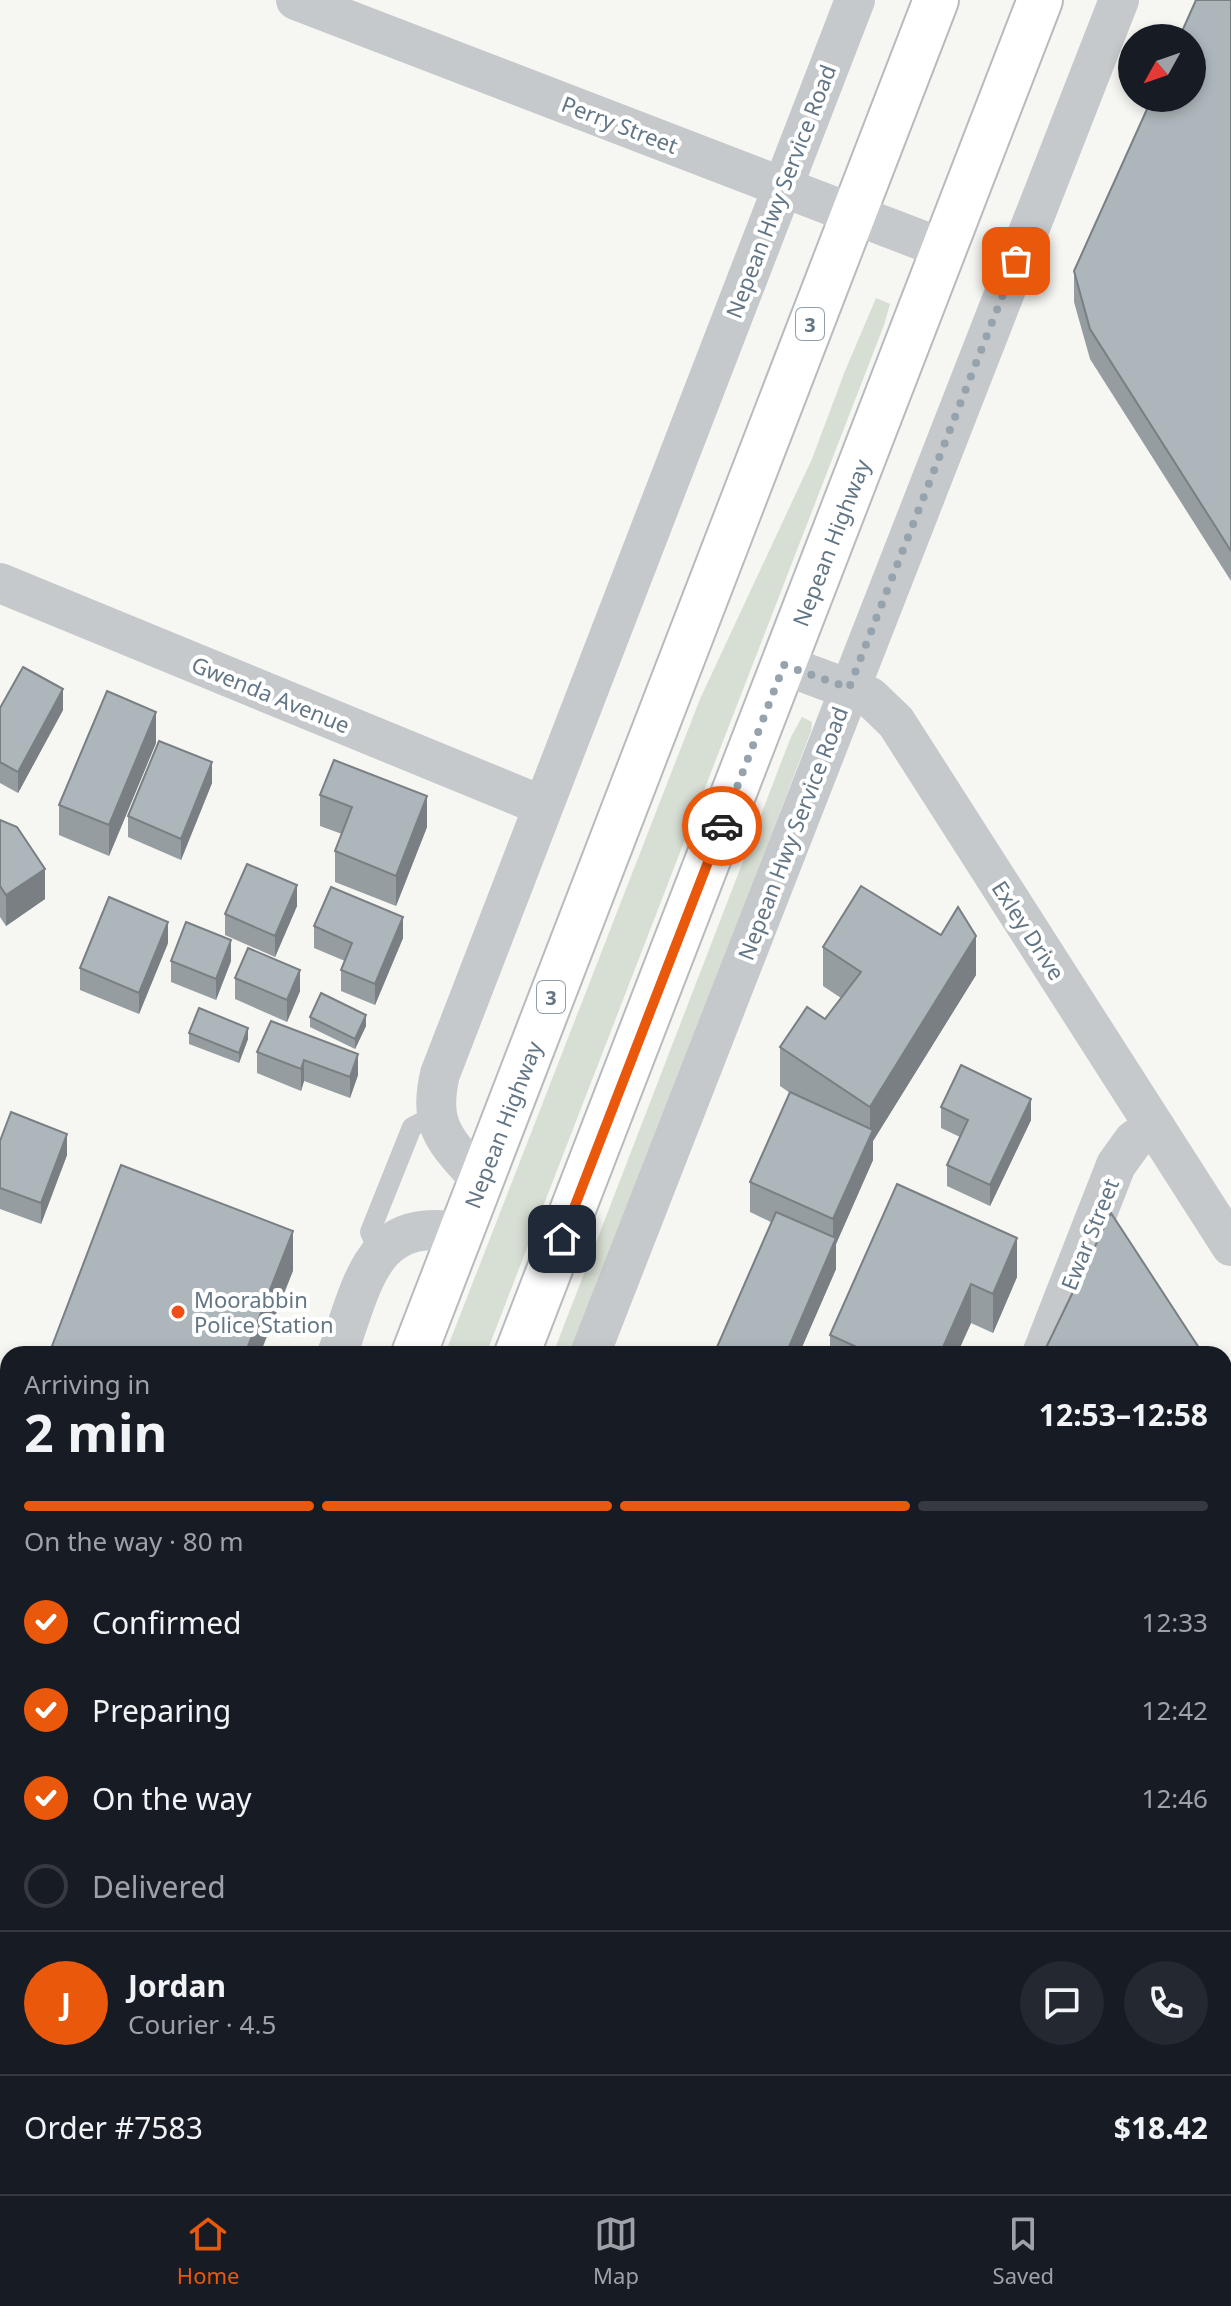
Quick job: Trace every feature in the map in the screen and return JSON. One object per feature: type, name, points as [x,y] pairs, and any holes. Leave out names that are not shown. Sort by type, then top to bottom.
[{"type":"highway","name":"Nepean Highway","points":[[417,1346],[936,0]]},
{"type":"highway","name":"Nepean Highway","points":[[520,1346],[1040,0]]},
{"type":"street","name":"Perry Street","points":[[296,0],[944,249]]},
{"type":"street","name":"Nepean Hwy Service Road","points":[[435,1115],[440,1074],[855,0]]},
{"type":"street","name":"Nepean Hwy Service Road","points":[[593,1346],[1119,0]]},
{"type":"street","name":"Gwenda Avenue","points":[[0,583],[543,806]]},
{"type":"street","name":"Exley Drive","points":[[784,665],[870,697],[896,722],[1231,1246]]},
{"type":"street","points":[[435,1115],[444,1137],[481,1181]]},
{"type":"street","name":"Ewar Street","points":[[1045,1346],[1116,1165],[1134,1140],[1155,1127]]},
{"type":"street","points":[[340,1346],[379,1253],[401,1235],[420,1229],[439,1228],[461,1233]]},
{"type":"lane","points":[[379,1253],[370,1232],[412,1127],[435,1115]]},
{"type":"shaded area","points":[[876,298],[890,304],[489,1346],[448,1346],[700,699],[812,459]]},
{"type":"shaded area","points":[[802,717],[812,722],[576,1346],[556,1346],[791,737]]},
{"type":"building","points":[[1196,0],[1231,0],[1231,551],[1090,329],[1074,271],[1146,112],[1206,112],[1206,24],[1185,24]]},
{"type":"building","points":[[23,667],[63,689],[18,772],[0,762],[0,708]]},
{"type":"building","points":[[107,691],[156,712],[109,825],[59,805]]},
{"type":"building","points":[[159,741],[212,762],[181,839],[128,816]]},
{"type":"building","points":[[334,760],[427,796],[396,876],[335,851],[352,807],[320,795]]},
{"type":"building","points":[[0,820],[17,827],[45,869],[6,895],[0,886]]},
{"type":"building","points":[[247,864],[297,885],[275,936],[225,914]]},
{"type":"building","points":[[861,886],[941,935],[958,907],[976,936],[870,1107],[780,1047],[807,1007],[825,1019],[861,972],[823,947]]},
{"type":"building","points":[[331,887],[403,917],[375,984],[341,970],[352,943],[314,926]]},
{"type":"building","points":[[109,897],[168,922],[139,993],[80,968]]},
{"type":"building","points":[[186,922],[231,940],[216,979],[171,961]]},
{"type":"building","points":[[248,948],[300,970],[287,1000],[235,978]]},
{"type":"building","points":[[321,993],[366,1015],[355,1039],[310,1017]]},
{"type":"building","points":[[199,1008],[248,1028],[239,1053],[189,1033]]},
{"type":"building","points":[[271,1021],[358,1054],[350,1077],[304,1060],[301,1069],[257,1052]]},
{"type":"building","points":[[961,1065],[1031,1099],[990,1185],[947,1165],[968,1120],[941,1107]]},
{"type":"building","points":[[790,1092],[873,1130],[833,1219],[750,1182]]},
{"type":"building","points":[[11,1112],[67,1134],[41,1203],[0,1188],[0,1141]]},
{"type":"building","name":"Moorabbin Police Station","points":[[121,1165],[293,1231],[248,1346],[52,1346]]},
{"type":"building","points":[[897,1184],[1017,1238],[993,1294],[971,1284],[944,1346],[854,1346],[830,1335]]},
{"type":"building","points":[[776,1212],[836,1238],[789,1346],[717,1346]]},
{"type":"building","points":[[1111,1213],[1198,1346],[1047,1346]]},
{"type":"way so far","points":[[722,826],[784,665],[849,688],[1016,261]]},
{"type":"place","name":"Moorabbin Police Station","points":[[178,1312]]},
{"type":"route","points":[[562,1239],[722,826]]}]
